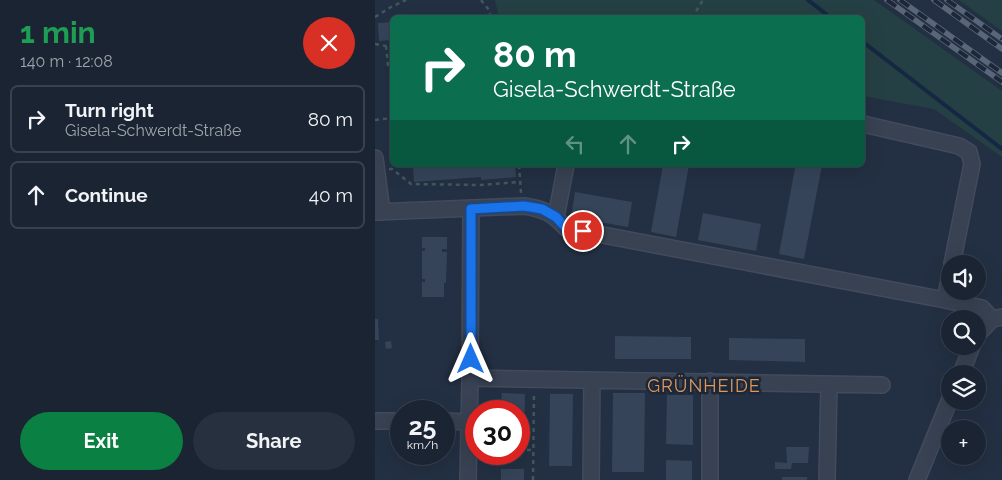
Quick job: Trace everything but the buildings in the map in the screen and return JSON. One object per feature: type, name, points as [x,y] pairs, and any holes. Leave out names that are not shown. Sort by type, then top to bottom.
[{"type":"street","points":[[865,124],[959,146],[969,152],[972,164],[954,255]]},
{"type":"street","points":[[376,163],[378,212],[524,206],[542,209],[556,217],[566,228],[941,299]]},
{"type":"street","points":[[556,217],[566,167]]},
{"type":"street","points":[[470,400],[471,209]]},
{"type":"street","points":[[945,300],[982,308],[997,318],[986,327]]},
{"type":"street","points":[[470,378],[882,385]]},
{"type":"street","points":[[591,480],[592,380]]},
{"type":"street","points":[[710,480],[711,381]]},
{"type":"street","points":[[827,480],[829,384]]},
{"type":"street","points":[[917,480],[946,410]]},
{"type":"street","points":[[375,421],[390,421]]},
{"type":"street","points":[[468,465],[468,480]]},
{"type":"path","points":[[375,17],[406,0]]},
{"type":"path","points":[[481,0],[489,10],[490,15]]},
{"type":"path","points":[[694,15],[703,0]]},
{"type":"path","points":[[375,44],[390,45]]},
{"type":"path","points":[[386,46],[388,66],[390,67]]},
{"type":"path","points":[[375,120],[390,118]]},
{"type":"path","points":[[376,163],[392,169],[411,184],[480,185],[519,182]]},
{"type":"path","points":[[519,167],[519,182],[524,206]]},
{"type":"path","points":[[533,480],[535,379]]},
{"type":"green space","points":[[495,0],[874,0],[1002,91],[1002,157],[934,109],[865,96],[865,15],[498,15]]},
{"type":"green space","points":[[959,0],[1002,0],[1002,31]]},
{"type":"waterway","points":[[808,0],[827,15]]},
{"type":"waterway","points":[[865,44],[1002,149]]},
{"type":"railway","points":[[887,0],[1002,82]]},
{"type":"railway","points":[[900,0],[1002,73]]},
{"type":"railway","points":[[934,0],[1002,49]]},
{"type":"railway","points":[[947,0],[1002,39]]},
{"type":"district","name":"GRÜNHEIDE","points":[[704,385]]},
{"type":"route","points":[[471,359],[471,209],[524,206],[542,209],[556,217],[566,228],[583,231]]}]
